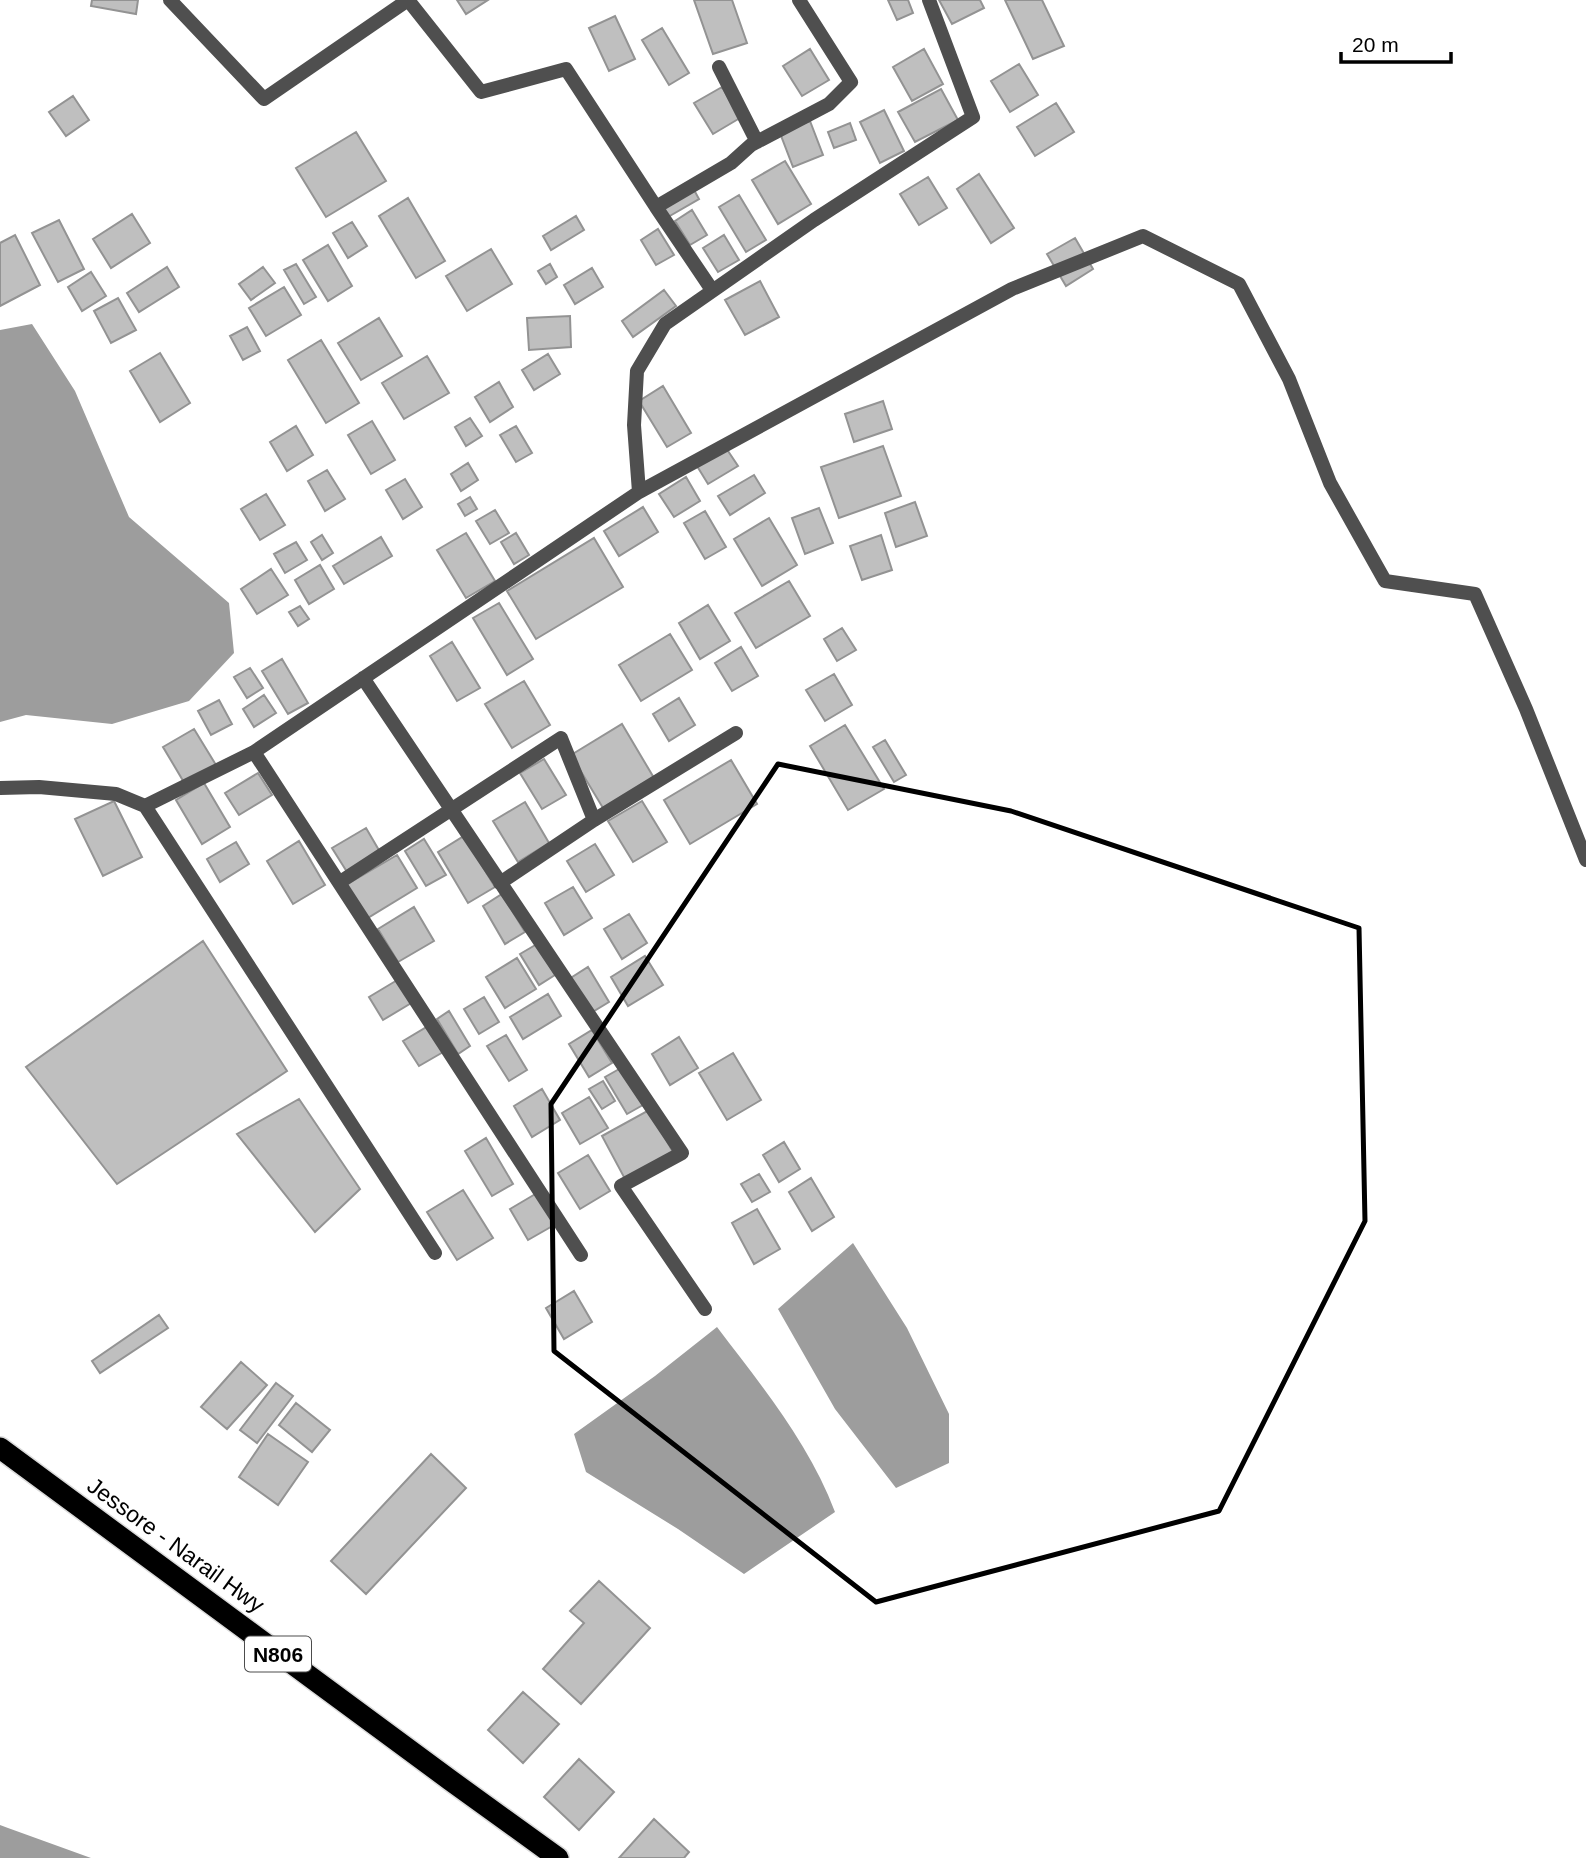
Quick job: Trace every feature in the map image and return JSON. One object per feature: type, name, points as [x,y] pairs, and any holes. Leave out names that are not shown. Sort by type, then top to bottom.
[{"type":"highway","name":"Jessore - Narail Hwy","points":[[0,1448],[558,1858]]},
{"type":"street","points":[[170,0],[264,99],[408,0],[481,92],[566,69],[710,287]]},
{"type":"street","points":[[656,207],[731,163],[751,145],[829,104],[851,82],[799,0]]},
{"type":"street","points":[[639,492],[634,425],[637,371],[665,324],[814,220],[973,117],[929,0]]},
{"type":"street","points":[[719,67],[757,142]]},
{"type":"street","points":[[145,806],[254,752],[639,492],[1012,289],[1143,236],[1239,284],[1289,379],[1330,483],[1385,581],[1475,594],[1527,709],[1586,860]]},
{"type":"street","points":[[363,678],[682,1153],[621,1186],[705,1308]]},
{"type":"street","points":[[500,883],[594,820],[736,733]]},
{"type":"street","points":[[340,882],[561,738],[594,820]]},
{"type":"street","points":[[254,752],[581,1255]]},
{"type":"street","points":[[0,788],[39,787],[116,794],[145,806],[435,1253]]},
{"type":"highlighted area","points":[[778,764],[1011,811],[1359,928],[1365,1221],[1219,1511],[876,1602],[554,1351],[551,1104]]},
{"type":"shaded area","points":[[32,324],[75,391],[129,517],[229,603],[234,653],[189,701],[112,724],[26,715],[0,722],[0,330]]},
{"type":"shaded area","points":[[853,1243],[907,1328],[949,1414],[949,1463],[896,1488],[835,1409],[778,1309]]},
{"type":"shaded area","points":[[717,1327],[798,1438],[835,1512],[744,1574],[586,1472],[574,1434]]},
{"type":"shaded area","points":[[0,1825],[8,1828],[91,1858],[0,1858]]},
{"type":"building","points":[[92,0],[138,0],[136,14],[91,6]]},
{"type":"building","points":[[457,0],[488,0],[466,14]]},
{"type":"building","points":[[694,0],[732,0],[747,43],[713,54]]},
{"type":"building","points":[[888,0],[908,0],[913,13],[897,20]]},
{"type":"building","points":[[939,0],[980,0],[984,8],[952,24]]},
{"type":"building","points":[[1005,0],[1042,0],[1064,46],[1033,59]]},
{"type":"building","points":[[615,16],[635,59],[609,71],[589,28]]},
{"type":"building","points":[[662,28],[689,73],[669,85],[642,40]]},
{"type":"building","points":[[810,49],[829,80],[802,96],[783,66]]},
{"type":"building","points":[[924,49],[943,84],[912,101],[893,67]]},
{"type":"building","points":[[1019,64],[1038,95],[1010,112],[991,81]]},
{"type":"building","points":[[722,87],[740,118],[713,134],[694,103]]},
{"type":"building","points":[[941,89],[958,120],[915,142],[898,112]]},
{"type":"building","points":[[73,96],[89,120],[66,136],[49,112]]},
{"type":"building","points":[[1056,103],[1074,132],[1035,156],[1017,127]]},
{"type":"building","points":[[884,110],[904,151],[880,163],[860,122]]},
{"type":"building","points":[[810,121],[823,155],[793,167],[780,133]]},
{"type":"building","points":[[850,123],[856,140],[834,148],[828,132]]},
{"type":"building","points":[[356,132],[386,181],[326,217],[296,168]]},
{"type":"building","points":[[785,161],[811,204],[778,224],[752,180]]},
{"type":"building","points":[[979,174],[1014,228],[991,243],[957,189]]},
{"type":"building","points":[[928,177],[947,208],[919,225],[900,194]]},
{"type":"building","points":[[693,188],[699,199],[668,217],[662,207]]},
{"type":"building","points":[[739,195],[766,240],[746,252],[719,207]]},
{"type":"building","points":[[408,198],[445,261],[416,278],[379,216]]},
{"type":"building","points":[[692,210],[707,235],[690,245],[675,221]]},
{"type":"building","points":[[132,214],[150,243],[111,268],[93,239]]},
{"type":"building","points":[[576,216],[584,230],[551,250],[543,236]]},
{"type":"building","points":[[59,220],[84,269],[58,282],[32,233]]},
{"type":"building","points":[[352,222],[367,246],[348,258],[333,233]]},
{"type":"building","points":[[658,229],[674,255],[656,265],[641,240]]},
{"type":"building","points":[[15,235],[40,285],[0,306],[0,243]]},
{"type":"building","points":[[724,235],[739,260],[718,272],[703,248]]},
{"type":"building","points":[[1075,238],[1093,269],[1066,286],[1047,254]]},
{"type":"building","points":[[328,245],[352,286],[328,301],[303,260]]},
{"type":"building","points":[[491,249],[512,284],[467,311],[446,276]]},
{"type":"building","points":[[296,264],[316,297],[304,304],[284,270]]},
{"type":"building","points":[[550,264],[557,277],[546,284],[538,271]]},
{"type":"building","points":[[167,267],[179,287],[139,312],[127,293]]},
{"type":"building","points":[[263,267],[275,283],[251,300],[239,284]]},
{"type":"building","points":[[592,268],[603,287],[575,304],[564,285]]},
{"type":"building","points":[[91,272],[106,296],[82,311],[68,287]]},
{"type":"building","points":[[760,281],[779,317],[745,335],[725,300]]},
{"type":"building","points":[[284,287],[301,315],[266,336],[249,308]]},
{"type":"building","points":[[664,290],[676,306],[633,337],[622,321]]},
{"type":"building","points":[[118,298],[136,330],[111,343],[94,311]]},
{"type":"building","points":[[570,316],[571,347],[529,350],[527,318]]},
{"type":"building","points":[[379,318],[402,356],[361,380],[338,343]]},
{"type":"building","points":[[247,327],[260,351],[243,360],[230,336]]},
{"type":"building","points":[[321,340],[359,403],[326,423],[288,360]]},
{"type":"building","points":[[160,353],[190,403],[160,422],[130,371]]},
{"type":"building","points":[[548,354],[560,374],[534,390],[522,370]]},
{"type":"building","points":[[427,356],[449,393],[404,419],[382,383]]},
{"type":"building","points":[[499,382],[513,407],[490,422],[475,397]]},
{"type":"building","points":[[663,386],[691,433],[667,447],[639,401]]},
{"type":"building","points":[[883,401],[892,429],[854,442],[845,414]]},
{"type":"building","points":[[470,418],[482,436],[466,446],[455,427]]},
{"type":"building","points":[[372,421],[395,460],[371,474],[348,435]]},
{"type":"building","points":[[296,426],[313,455],[287,471],[270,442]]},
{"type":"building","points":[[516,426],[532,453],[516,462],[500,435]]},
{"type":"building","points":[[883,446],[901,496],[839,518],[821,467]]},
{"type":"building","points":[[726,448],[738,466],[708,484],[697,466]]},
{"type":"building","points":[[468,463],[478,480],[461,491],[451,474]]},
{"type":"building","points":[[327,470],[345,499],[325,511],[308,481]]},
{"type":"building","points":[[754,475],[765,493],[730,515],[718,496]]},
{"type":"building","points":[[686,477],[700,501],[674,517],[659,494]]},
{"type":"building","points":[[405,479],[422,507],[403,519],[386,490]]},
{"type":"building","points":[[266,494],[285,525],[260,540],[241,509]]},
{"type":"building","points":[[470,497],[477,509],[465,516],[458,504]]},
{"type":"building","points":[[915,502],[927,536],[896,547],[885,513]]},
{"type":"building","points":[[643,507],[658,532],[619,556],[604,531]]},
{"type":"building","points":[[819,508],[833,543],[805,554],[792,518]]},
{"type":"building","points":[[495,510],[509,533],[490,544],[476,521]]},
{"type":"building","points":[[705,511],[726,547],[705,559],[684,523]]},
{"type":"building","points":[[769,518],[797,565],[762,586],[734,539]]},
{"type":"building","points":[[466,533],[495,581],[466,598],[437,550]]},
{"type":"building","points":[[516,533],[529,555],[514,564],[501,542]]},
{"type":"building","points":[[322,535],[333,553],[322,560],[311,542]]},
{"type":"building","points":[[881,535],[892,570],[862,580],[850,546]]},
{"type":"building","points":[[381,537],[392,556],[344,584],[333,566]]},
{"type":"building","points":[[594,538],[623,587],[536,639],[507,591]]},
{"type":"building","points":[[296,542],[307,560],[285,573],[274,554]]},
{"type":"building","points":[[320,565],[334,589],[309,604],[295,580]]},
{"type":"building","points":[[271,569],[288,595],[257,614],[241,589]]},
{"type":"building","points":[[789,581],[810,616],[756,648],[735,613]]},
{"type":"building","points":[[499,603],[533,659],[507,675],[473,618]]},
{"type":"building","points":[[708,605],[730,641],[700,659],[679,623]]},
{"type":"building","points":[[300,606],[309,619],[298,626],[289,612]]},
{"type":"building","points":[[842,628],[856,650],[837,661],[824,639]]},
{"type":"building","points":[[670,634],[692,670],[641,701],[619,665]]},
{"type":"building","points":[[452,642],[480,688],[457,701],[430,656]]},
{"type":"building","points":[[741,647],[758,676],[732,691],[715,663]]},
{"type":"building","points":[[282,659],[308,703],[288,714],[262,671]]},
{"type":"building","points":[[250,668],[263,688],[247,698],[234,677]]},
{"type":"building","points":[[834,674],[852,705],[825,721],[806,690]]},
{"type":"building","points":[[524,681],[550,725],[512,748],[485,704]]},
{"type":"building","points":[[264,695],[276,713],[254,727],[243,709]]},
{"type":"building","points":[[679,698],[695,725],[669,741],[653,714]]},
{"type":"building","points":[[219,700],[232,724],[211,735],[198,711]]},
{"type":"building","points":[[622,724],[654,778],[603,808],[571,755]]},
{"type":"building","points":[[845,725],[884,789],[848,810],[810,746]]},
{"type":"building","points":[[194,729],[216,765],[185,784],[163,747]]},
{"type":"building","points":[[885,740],[906,775],[894,782],[873,747]]},
{"type":"building","points":[[544,759],[566,795],[542,809],[520,773]]},
{"type":"building","points":[[731,760],[757,804],[690,844],[664,800]]},
{"type":"building","points":[[258,773],[272,795],[239,815],[225,793]]},
{"type":"building","points":[[204,783],[230,827],[202,844],[176,800]]},
{"type":"building","points":[[114,801],[142,857],[103,876],[75,819]]},
{"type":"building","points":[[642,801],[667,842],[633,862],[608,821]]},
{"type":"building","points":[[525,802],[549,843],[518,862],[493,821]]},
{"type":"building","points":[[366,828],[380,852],[347,872],[332,848]]},
{"type":"building","points":[[464,836],[495,887],[468,903],[438,852]]},
{"type":"building","points":[[424,839],[446,875],[426,886],[405,851]]},
{"type":"building","points":[[299,841],[325,885],[293,904],[267,861]]},
{"type":"building","points":[[236,842],[249,864],[220,882],[207,859]]},
{"type":"building","points":[[595,844],[614,875],[586,892],[567,861]]},
{"type":"building","points":[[397,855],[417,888],[366,919],[346,885]]},
{"type":"building","points":[[573,887],[592,918],[564,935],[545,903]]},
{"type":"building","points":[[502,894],[525,932],[505,944],[483,906]]},
{"type":"building","points":[[414,907],[434,941],[398,962],[378,929]]},
{"type":"building","points":[[629,914],[647,943],[622,959],[604,929]]},
{"type":"building","points":[[203,941],[287,1071],[117,1184],[26,1067]]},
{"type":"building","points":[[537,944],[555,975],[539,985],[520,954]]},
{"type":"building","points":[[645,956],[663,985],[628,1006],[611,977]]},
{"type":"building","points":[[517,958],[536,989],[505,1008],[486,977]]},
{"type":"building","points":[[588,967],[609,1002],[589,1014],[569,979]]},
{"type":"building","points":[[399,979],[413,1002],[383,1020],[369,997]]},
{"type":"building","points":[[548,994],[561,1016],[523,1039],[510,1017]]},
{"type":"building","points":[[484,997],[499,1022],[479,1034],[464,1009]]},
{"type":"building","points":[[449,1011],[470,1046],[458,1054],[437,1019]]},
{"type":"building","points":[[430,1025],[445,1051],[419,1066],[403,1041]]},
{"type":"building","points":[[592,1030],[612,1063],[589,1077],[569,1044]]},
{"type":"building","points":[[506,1035],[527,1070],[509,1081],[487,1046]]},
{"type":"building","points":[[679,1037],[698,1068],[670,1085],[652,1054]]},
{"type":"building","points":[[733,1053],[761,1100],[727,1120],[699,1073]]},
{"type":"building","points":[[621,1068],[643,1105],[627,1114],[605,1077]]},
{"type":"building","points":[[603,1081],[615,1101],[602,1109],[589,1089]]},
{"type":"building","points":[[542,1089],[560,1120],[532,1137],[514,1106]]},
{"type":"building","points":[[589,1097],[608,1128],[580,1144],[562,1113]]},
{"type":"building","points":[[299,1099],[360,1189],[315,1232],[237,1134]]},
{"type":"building","points":[[649,1110],[673,1152],[625,1179],[602,1136]]},
{"type":"building","points":[[486,1138],[513,1184],[492,1196],[465,1151]]},
{"type":"building","points":[[784,1142],[800,1169],[779,1182],[763,1155]]},
{"type":"building","points":[[588,1155],[610,1191],[580,1209],[558,1173]]},
{"type":"building","points":[[759,1174],[770,1192],[752,1202],[741,1184]]},
{"type":"building","points":[[811,1178],[834,1217],[812,1231],[789,1192]]},
{"type":"building","points":[[463,1190],[493,1238],[457,1260],[427,1212]]},
{"type":"building","points":[[537,1193],[556,1224],[528,1240],[510,1209]]},
{"type":"building","points":[[757,1209],[780,1249],[754,1264],[732,1223]]},
{"type":"building","points":[[574,1291],[592,1322],[564,1339],[546,1308]]},
{"type":"building","points":[[159,1315],[168,1328],[100,1373],[92,1361]]},
{"type":"building","points":[[241,1362],[267,1385],[227,1429],[201,1407]]},
{"type":"building","points":[[276,1383],[293,1396],[257,1443],[240,1430]]},
{"type":"building","points":[[296,1403],[330,1430],[312,1452],[279,1425]]},
{"type":"building","points":[[268,1434],[308,1462],[278,1505],[239,1477]]},
{"type":"building","points":[[431,1454],[466,1488],[366,1594],[331,1561]]},
{"type":"building","points":[[599,1581],[650,1628],[581,1704],[543,1669],[584,1623],[570,1611]]},
{"type":"building","points":[[523,1692],[559,1724],[523,1763],[488,1730]]},
{"type":"building","points":[[579,1759],[614,1792],[579,1830],[544,1797]]},
{"type":"building","points":[[654,1819],[689,1852],[684,1858],[619,1858]]}]
